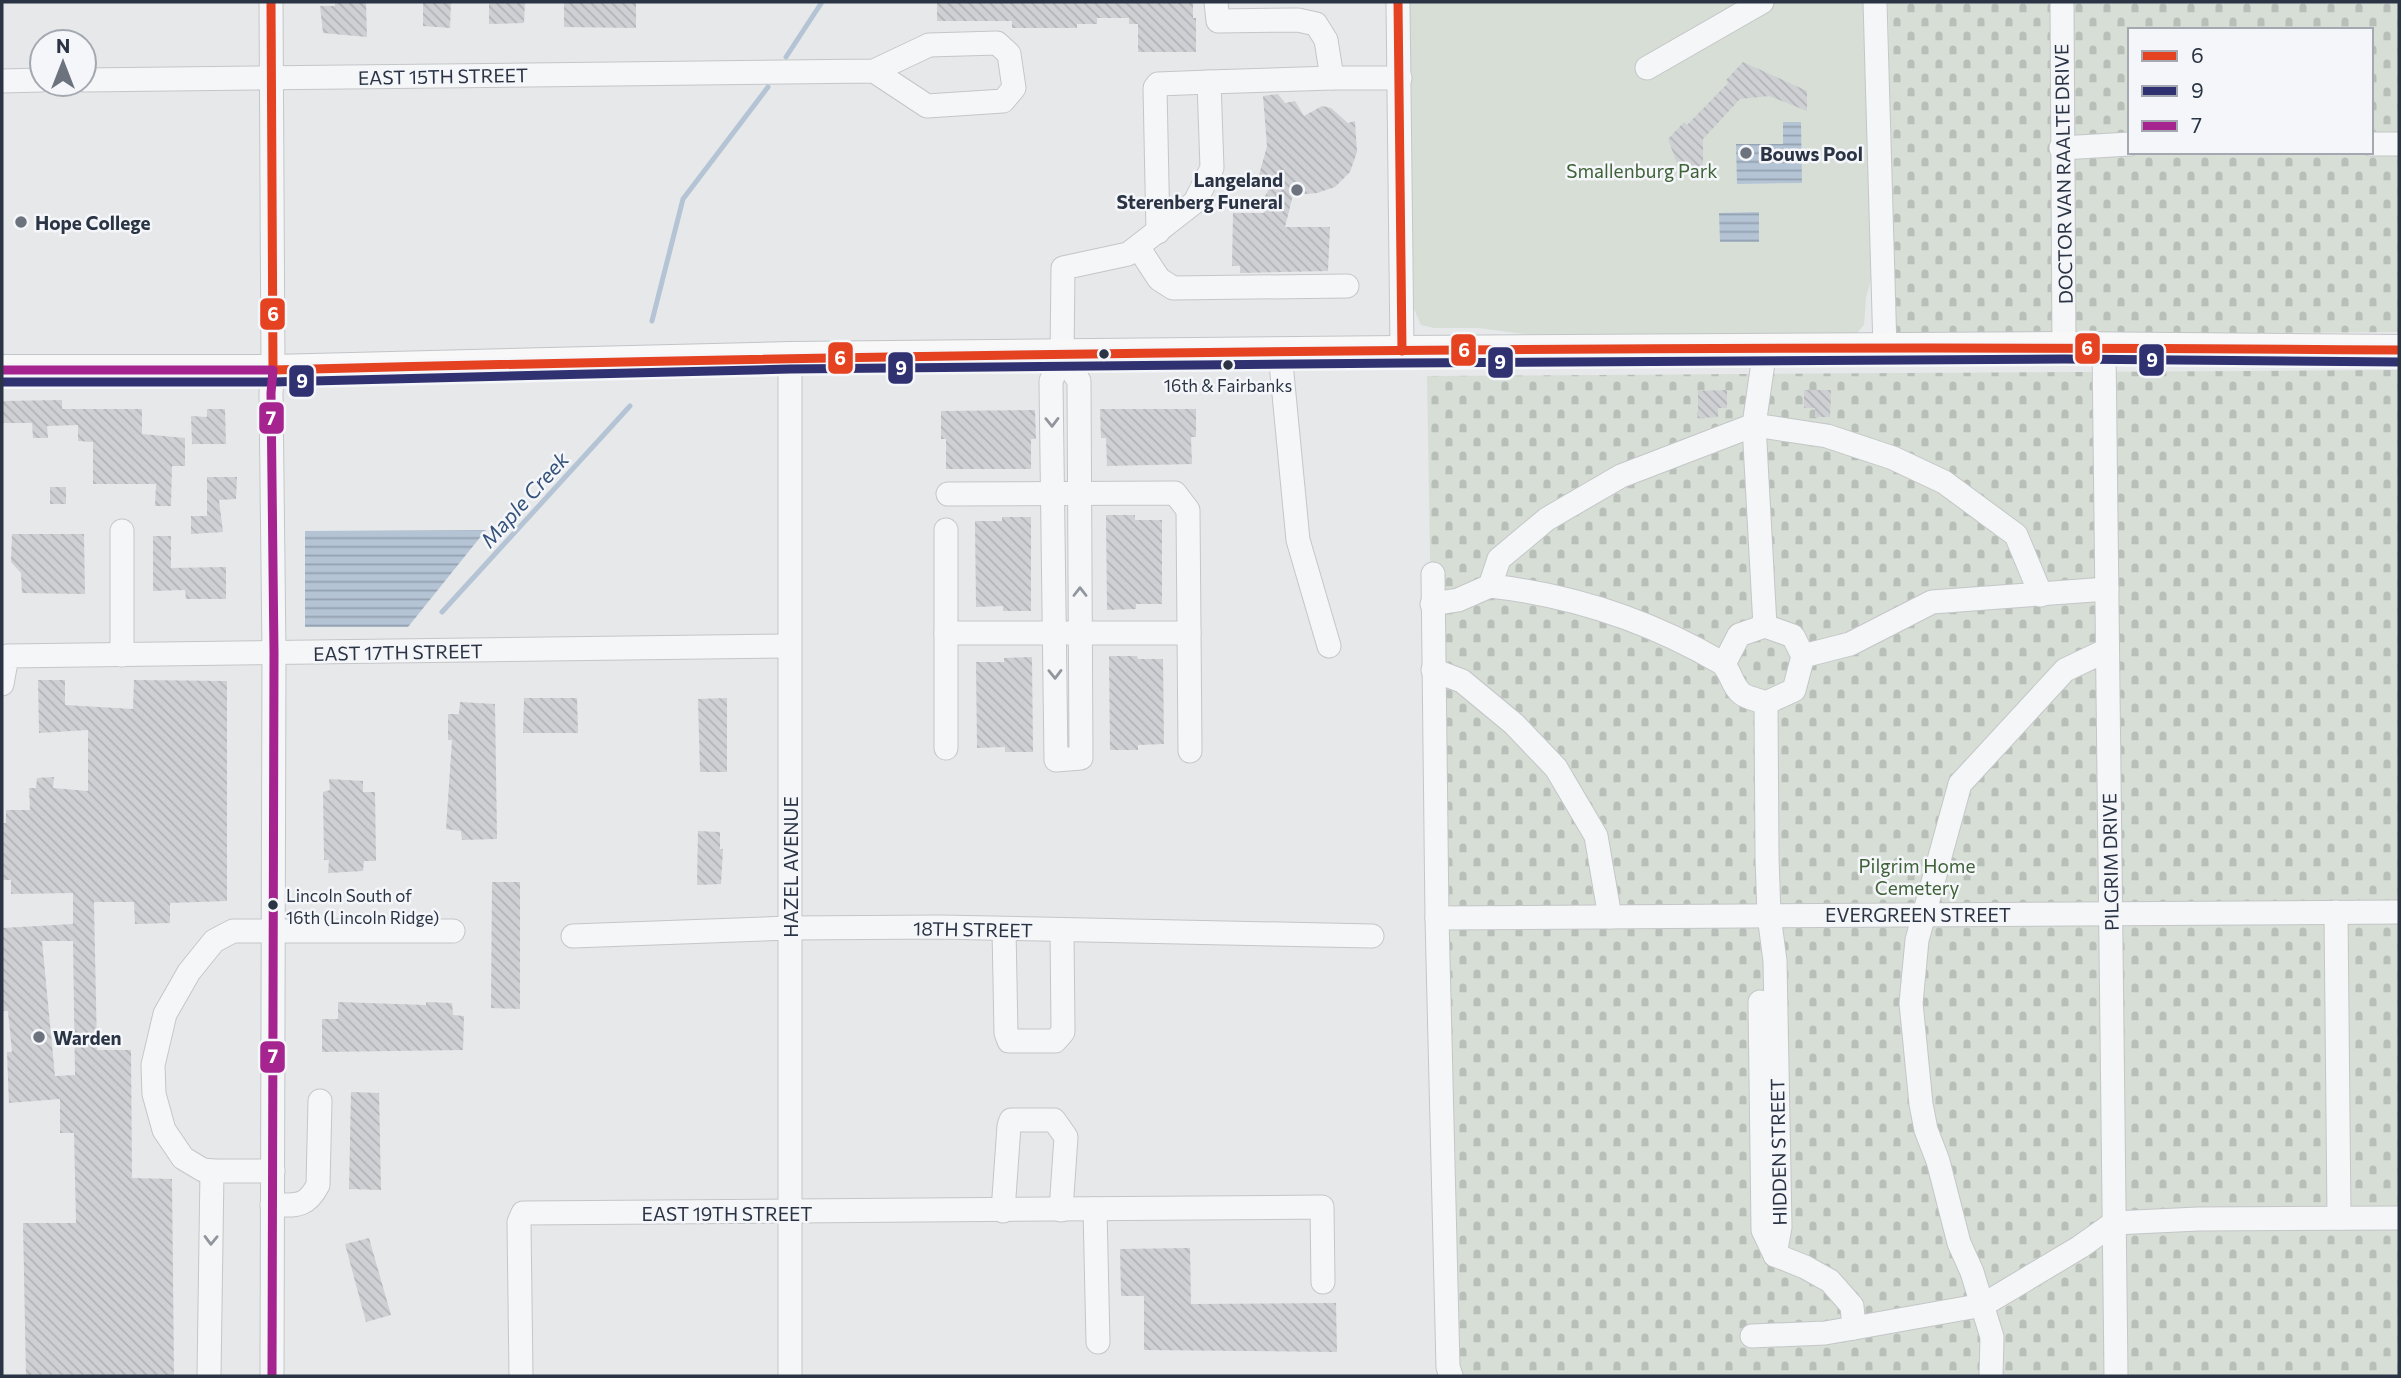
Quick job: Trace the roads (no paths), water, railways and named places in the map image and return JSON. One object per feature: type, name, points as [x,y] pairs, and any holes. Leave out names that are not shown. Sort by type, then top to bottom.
[{"type":"main road","points":[[2,370],[273,370],[789,357],[1402,351],[2064,347],[2399,349]]},
{"type":"street","points":[[271,2],[274,653],[272,1376]]},
{"type":"street","points":[[1216,2],[1218,21],[1288,11],[1298,20],[1316,24],[1326,40],[1332,79]]},
{"type":"street","points":[[1398,2],[1402,351]]},
{"type":"street","points":[[1647,68],[1762,2]]},
{"type":"street","points":[[1875,2],[1885,349]]},
{"type":"street","name":"DOCTOR VAN RAALTE DRIVE","points":[[2062,2],[2064,347]]},
{"type":"street","points":[[997,43],[1009,54],[1014,88],[1003,101],[927,106],[874,71],[929,45],[997,43]]},
{"type":"street","name":"EAST 15TH STREET","points":[[98,80],[874,71]]},
{"type":"street","points":[[1158,232],[1155,88],[1158,85],[1400,79]]},
{"type":"street","points":[[2,81],[28,80]]},
{"type":"street","points":[[1062,356],[1079,381],[1082,758],[1056,760],[1051,381],[1062,356],[1063,268],[1128,254],[1195,202],[1212,168],[1209,82]]},
{"type":"street","points":[[2061,148],[2128,144]]},
{"type":"street","points":[[2373,144],[2399,144]]},
{"type":"street","points":[[1138,247],[1159,279],[1173,288],[1348,286]]},
{"type":"street","name":"PILGRIM DRIVE","points":[[2104,348],[2116,1376]]},
{"type":"street","points":[[1765,349],[1754,425],[1765,626]]},
{"type":"street","points":[[1280,353],[1298,540],[1329,646]]},
{"type":"street","name":"HAZEL AVENUE","points":[[789,357],[790,1376]]},
{"type":"street","points":[[1490,586],[1499,559],[1546,519],[1621,476],[1754,425],[1827,436],[1893,458],[1944,482],[2016,535],[2041,595]]},
{"type":"street","points":[[948,494],[1175,493],[1188,510],[1190,751]]},
{"type":"street","points":[[946,530],[946,748]]},
{"type":"street","points":[[122,531],[122,655]]},
{"type":"street","points":[[1433,575],[1437,918],[1448,1367],[1451,1376]]},
{"type":"street","points":[[1432,604],[1458,600],[1490,586],[1532,591],[1586,603],[1643,623],[1724,664],[1741,693],[1766,703],[1794,690],[1803,656],[1793,636],[1765,626],[1739,635],[1724,664]]},
{"type":"street","points":[[1803,656],[1850,644],[1931,602],[2107,589]]},
{"type":"street","points":[[946,633],[1189,633]]},
{"type":"street","name":"EAST 17TH STREET","points":[[2,684],[6,656],[789,646]]},
{"type":"street","points":[[1991,1376],[1992,1337],[1983,1305],[1959,1243],[1921,1104],[1911,1003],[1917,940],[1960,784],[2065,670],[2107,650]]},
{"type":"street","points":[[1433,670],[1462,681],[1514,724],[1556,768],[1596,836],[1610,917]]},
{"type":"street","name":"HIDDEN STREET","points":[[1766,703],[1769,915],[1775,961],[1780,1213],[1775,1255],[1830,1281],[1852,1306],[1854,1328]]},
{"type":"street","points":[[2336,912],[2339,1218]]},
{"type":"street","name":"EVERGREEN STREET","points":[[1437,918],[2399,912]]},
{"type":"street","name":"18TH STREET","points":[[573,936],[790,928],[1373,936]]},
{"type":"street","points":[[1004,929],[1006,1033],[1009,1041],[1055,1041],[1063,1032],[1062,930]]},
{"type":"street","points":[[272,1171],[203,1170],[183,1158],[164,1129],[154,1094],[153,1065],[165,1014],[189,972],[214,941],[233,930],[453,931]]},
{"type":"street","points":[[272,1205],[300,1205],[312,1196],[318,1185],[320,1101]]},
{"type":"street","points":[[1003,1211],[1011,1120],[1054,1120],[1061,1127],[1066,1137],[1061,1210]]},
{"type":"street","points":[[209,1376],[212,1171]]},
{"type":"street","name":"EAST 19TH STREET","points":[[521,1376],[519,1222],[523,1213],[1322,1208],[1323,1282]]},
{"type":"street","points":[[1095,1209],[1098,1342]]},
{"type":"street","points":[[1752,1336],[1825,1333],[1983,1305],[2080,1247],[2114,1223],[2198,1219],[2399,1218]]},
{"type":"water","points":[[1783,122],[1801,122],[1802,183],[1737,184],[1736,144],[1783,144]]},
{"type":"water","points":[[1759,212],[1759,242],[1720,242],[1719,213]]},
{"type":"water","points":[[486,530],[408,627],[305,627],[305,531]]},
{"type":"waterway","name":"Maple Creek","points":[[786,57],[822,2]]},
{"type":"waterway","name":"Maple Creek","points":[[652,321],[683,199],[768,87]]},
{"type":"waterway","name":"Maple Creek","points":[[442,612],[630,406]]},
{"type":"place","name":"Bouws Pool","points":[[1746,153]]},
{"type":"place","name":"Langeland Sterenberg Funeral","points":[[1297,190]]},
{"type":"place","name":"Hope College","points":[[21,222]]},
{"type":"place","name":"16th & Fairbanks","points":[[1228,365]]},
{"type":"place","name":"Lincoln South of 16th (Lincoln Ridge)","points":[[273,905]]},
{"type":"place","name":"Warden","points":[[39,1037]]},
{"type":"park label","name":"Smallenburg Park","points":[[1642,170]]},
{"type":"park label","name":"Pilgrim Home Cemetery","points":[[1917,876]]}]
